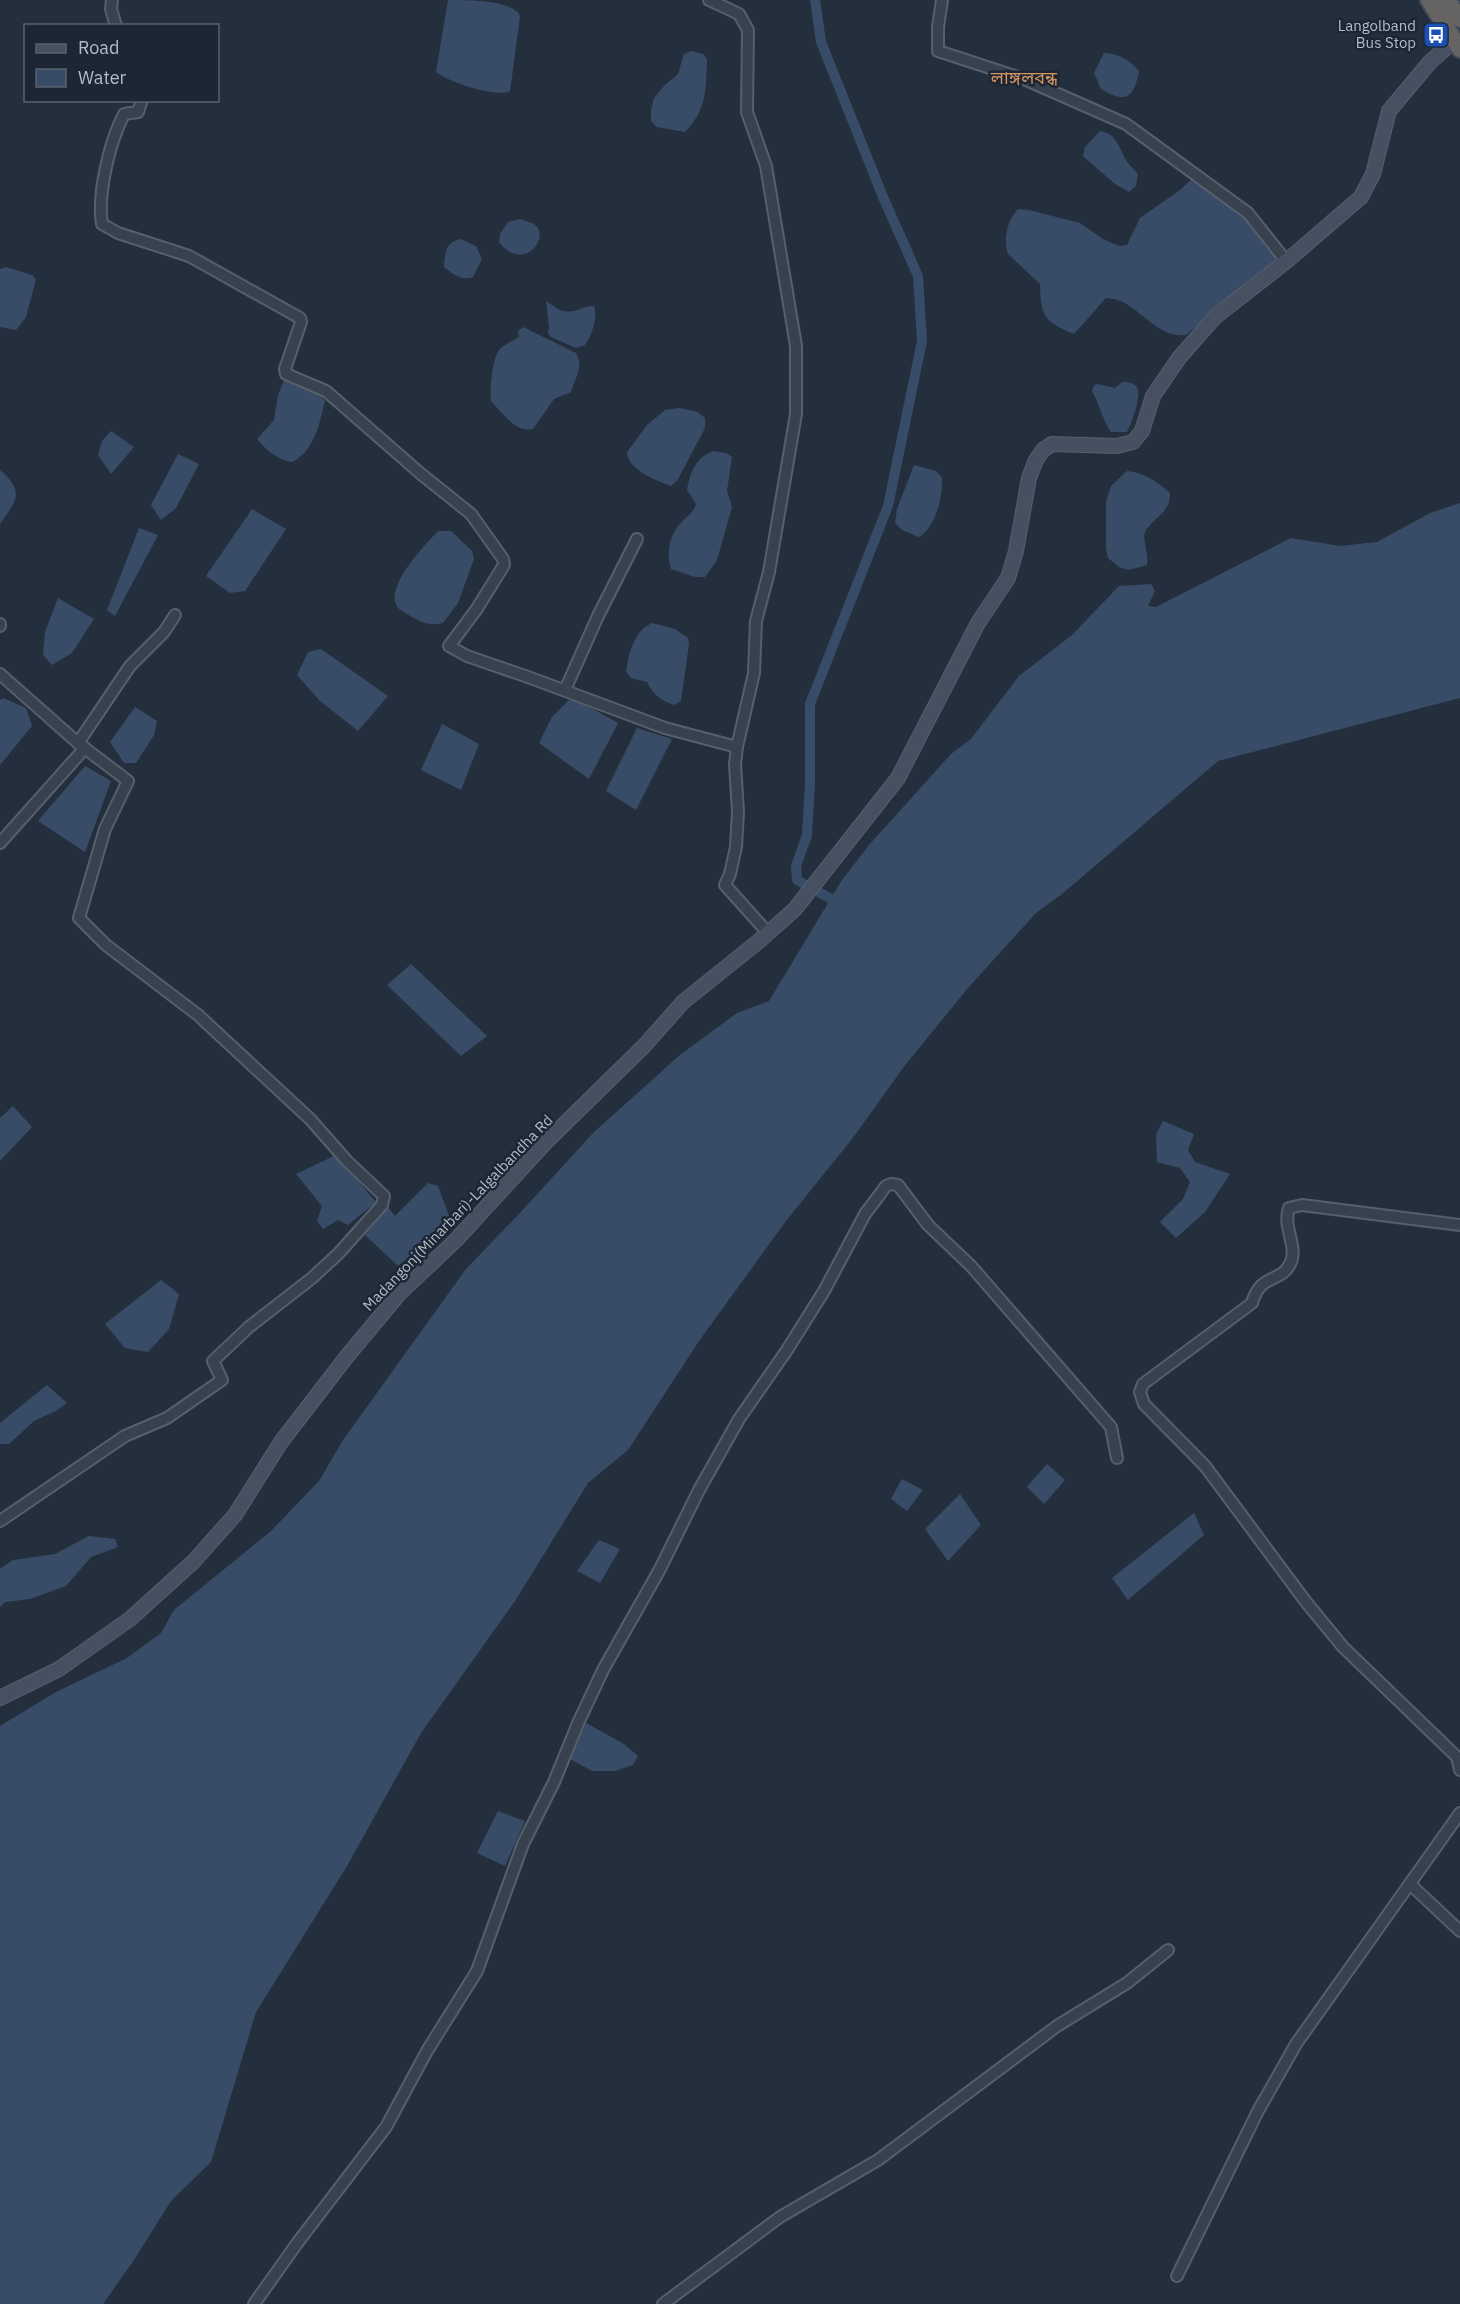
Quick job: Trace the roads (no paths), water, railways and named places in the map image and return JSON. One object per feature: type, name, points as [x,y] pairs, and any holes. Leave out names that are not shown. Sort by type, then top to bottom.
[{"type":"highway","points":[[1428,0],[1457,45]]},
{"type":"highway","points":[[1447,0],[1460,19]]},
{"type":"main road","points":[[1286,261],[1361,197],[1373,174],[1389,111],[1430,62],[1457,45]]},
{"type":"main road","name":"Madangonj(Minarbari)-Lalgalbandha Rd","points":[[0,1698],[59,1669],[130,1620],[193,1562],[235,1515],[281,1442],[348,1355],[399,1294],[456,1240],[545,1143],[645,1045],[683,1002],[795,909],[898,777],[978,623],[1008,578],[1016,551],[1029,478],[1036,459],[1052,444],[1117,446],[1133,442],[1142,431],[1153,396],[1179,358],[1215,317],[1286,261]]},
{"type":"street","points":[[112,0],[111,9],[115,24]]},
{"type":"street","points":[[709,0],[739,14],[748,30],[747,112],[766,166],[796,346],[796,414],[769,572],[756,621],[754,673],[735,764],[738,812],[736,847],[730,874],[724,885],[768,933]]},
{"type":"street","points":[[942,0],[938,27],[938,51],[1024,78],[1126,124],[1248,213],[1286,261]]},
{"type":"street","points":[[141,102],[138,112],[124,114],[120,123],[105,174],[102,224],[118,232],[189,256],[300,318],[301,322],[285,369],[286,374],[326,391],[421,474],[471,514],[503,559],[504,565],[501,574],[449,646],[466,656],[665,728],[737,747]]},
{"type":"street","points":[[565,690],[598,616],[637,539]]},
{"type":"street","points":[[0,843],[25,812],[58,781],[130,666],[164,632],[175,615]]},
{"type":"street","points":[[0,674],[81,745],[128,781],[105,829],[79,918],[106,945],[198,1016],[310,1119],[347,1161],[384,1196],[382,1205],[338,1254],[312,1278],[249,1327],[213,1361],[222,1380],[167,1418],[125,1436],[0,1521]]},
{"type":"street","points":[[261,2301],[298,2242],[386,2127],[428,2051],[477,1971],[523,1844],[554,1782],[603,1670],[660,1569],[699,1490],[739,1419],[824,1291],[865,1214],[886,1186],[898,1185],[928,1225],[971,1266],[1061,1367],[1111,1427],[1117,1458]]},
{"type":"street","points":[[1460,1225],[1302,1205],[1289,1208],[1286,1217],[1293,1255],[1285,1271],[1260,1285],[1255,1291],[1252,1303],[1143,1384],[1140,1392],[1144,1404],[1205,1466],[1299,1593],[1343,1647],[1457,1757],[1460,1770]]},
{"type":"street","points":[[1177,2276],[1258,2111],[1296,2044],[1460,1812]]},
{"type":"street","points":[[1410,1884],[1460,1931]]},
{"type":"street","points":[[663,2304],[780,2217],[878,2160],[1057,2026],[1127,1983],[1168,1950]]},
{"type":"water","points":[[448,0],[490,2],[517,11],[520,17],[510,91],[503,93],[483,91],[436,72]]},
{"type":"water","points":[[691,51],[703,54],[707,59],[704,98],[698,115],[685,132],[657,127],[651,121],[654,98],[678,74],[684,54]]},
{"type":"water","points":[[1104,53],[1123,58],[1139,71],[1134,87],[1128,96],[1117,96],[1101,89],[1094,73]]},
{"type":"water","points":[[1100,131],[1115,139],[1128,163],[1138,174],[1136,186],[1129,192],[1115,184],[1083,156],[1085,147]]},
{"type":"water","points":[[1193,178],[1242,215],[1276,255],[1274,265],[1248,282],[1186,335],[1174,335],[1164,331],[1127,304],[1106,298],[1074,334],[1050,321],[1041,303],[1040,284],[1008,254],[1007,230],[1018,209],[1080,223],[1103,239],[1119,246],[1127,245],[1140,218]]},
{"type":"water","points":[[520,219],[534,224],[539,230],[540,236],[537,243],[533,250],[526,254],[508,251],[499,242],[500,234],[508,222]]},
{"type":"water","points":[[460,239],[476,246],[482,259],[473,277],[461,277],[444,267],[449,246]]},
{"type":"water","points":[[6,267],[32,275],[36,279],[26,317],[16,330],[0,327],[0,269]]},
{"type":"water","points":[[546,301],[568,312],[594,306],[594,326],[585,345],[576,348],[551,337],[548,333]]},
{"type":"water","points":[[523,327],[576,353],[579,363],[571,392],[554,399],[533,429],[515,425],[491,401],[492,375],[499,350],[519,337],[518,331]]},
{"type":"water","points":[[285,378],[317,391],[325,401],[311,444],[300,457],[292,462],[273,454],[257,439],[274,420],[278,395]]},
{"type":"water","points":[[1122,382],[1136,386],[1138,401],[1127,432],[1111,432],[1092,391],[1094,385],[1115,388]]},
{"type":"water","points":[[680,408],[697,412],[705,418],[705,428],[677,481],[671,486],[651,478],[638,469],[632,464],[627,452],[647,425],[665,410]]},
{"type":"water","points":[[111,431],[134,447],[111,474],[98,455],[102,441]]},
{"type":"water","points":[[714,451],[726,453],[732,457],[727,491],[732,507],[717,560],[705,577],[695,577],[671,569],[670,545],[677,528],[696,504],[687,490],[692,471],[698,461]]},
{"type":"water","points":[[178,454],[199,464],[176,508],[161,520],[151,505]]},
{"type":"water","points":[[914,465],[936,471],[942,478],[941,493],[934,519],[919,537],[902,530],[895,523],[897,509]]},
{"type":"water","points":[[0,470],[13,484],[16,496],[11,509],[0,524]]},
{"type":"water","points":[[1127,471],[1150,478],[1170,493],[1170,500],[1165,510],[1145,532],[1147,565],[1129,570],[1119,567],[1108,558],[1106,548],[1106,502],[1111,486]]},
{"type":"water","points":[[1460,503],[1460,698],[1218,761],[1062,894],[1036,913],[968,988],[906,1064],[852,1139],[786,1221],[699,1341],[628,1450],[588,1483],[515,1601],[421,1733],[347,1866],[256,2012],[211,2162],[171,2201],[103,2304],[0,2304],[0,1726],[56,1692],[127,1658],[161,1633],[174,1610],[271,1531],[319,1481],[343,1440],[466,1269],[594,1132],[680,1055],[737,1013],[769,1001],[842,880],[869,845],[951,754],[971,739],[1019,676],[1072,635],[1119,586],[1151,584],[1155,591],[1148,606],[1156,607],[1291,538],[1340,546],[1377,542],[1430,513]]},
{"type":"water","points":[[252,509],[286,529],[245,591],[230,593],[206,576]]},
{"type":"water","points":[[139,528],[158,535],[115,616],[107,610]]},
{"type":"water","points":[[438,531],[451,531],[472,551],[474,559],[458,603],[443,623],[430,624],[400,609],[395,602],[395,593],[403,574]]},
{"type":"water","points":[[58,598],[94,619],[72,653],[52,665],[43,655],[45,632]]},
{"type":"water","points":[[652,623],[675,629],[688,638],[681,701],[674,705],[658,696],[647,682],[631,678],[626,671],[637,637]]},
{"type":"water","points":[[321,649],[388,696],[358,731],[319,700],[297,675],[308,652]]},
{"type":"water","points":[[572,697],[618,723],[589,779],[539,743],[552,717]]},
{"type":"water","points":[[3,698],[26,708],[32,726],[0,765],[0,700]]},
{"type":"water","points":[[135,707],[157,721],[154,735],[136,763],[124,763],[110,742]]},
{"type":"water","points":[[442,724],[479,744],[461,790],[421,770]]},
{"type":"water","points":[[637,728],[672,739],[636,810],[606,791]]},
{"type":"water","points":[[85,766],[111,781],[85,852],[38,821]]},
{"type":"water","points":[[411,964],[487,1036],[461,1056],[387,985]]},
{"type":"water","points":[[13,1106],[32,1127],[0,1161],[0,1118]]},
{"type":"water","points":[[1163,1121],[1194,1134],[1188,1150],[1195,1162],[1230,1174],[1205,1212],[1176,1238],[1160,1222],[1183,1199],[1190,1182],[1180,1168],[1157,1162],[1156,1134]]},
{"type":"water","points":[[336,1155],[376,1202],[348,1225],[338,1220],[323,1229],[317,1221],[322,1206],[296,1174]]},
{"type":"water","points":[[428,1183],[438,1186],[449,1216],[437,1235],[398,1266],[365,1235],[388,1207],[395,1216]]},
{"type":"water","points":[[161,1280],[179,1294],[169,1329],[148,1352],[125,1348],[105,1324]]},
{"type":"water","points":[[47,1385],[67,1403],[34,1421],[9,1444],[0,1444],[0,1423]]},
{"type":"water","points":[[1047,1464],[1065,1480],[1044,1504],[1027,1487]]},
{"type":"water","points":[[902,1479],[923,1490],[907,1511],[891,1499]]},
{"type":"water","points":[[960,1494],[981,1525],[948,1561],[925,1529]]},
{"type":"water","points":[[1194,1513],[1204,1535],[1128,1600],[1112,1578]]},
{"type":"water","points":[[89,1536],[115,1539],[118,1547],[91,1557],[66,1586],[30,1599],[5,1602],[0,1607],[0,1569],[13,1560],[55,1554]]},
{"type":"water","points":[[599,1540],[620,1549],[600,1583],[577,1571]]},
{"type":"water","points":[[586,1723],[624,1744],[638,1756],[633,1765],[615,1771],[592,1771],[570,1759]]},
{"type":"water","points":[[498,1811],[525,1821],[505,1866],[477,1853]]},
{"type":"waterway","points":[[815,0],[821,42],[883,197],[918,276],[922,341],[888,506],[810,704],[810,784],[807,835],[796,866],[797,880],[842,905]]},
{"type":"place","name":"Langolband Bus Stop","points":[[1436,35]]},
{"type":"district","name":"লাঙ্গলবন্ধ","points":[[1024,78]]}]
